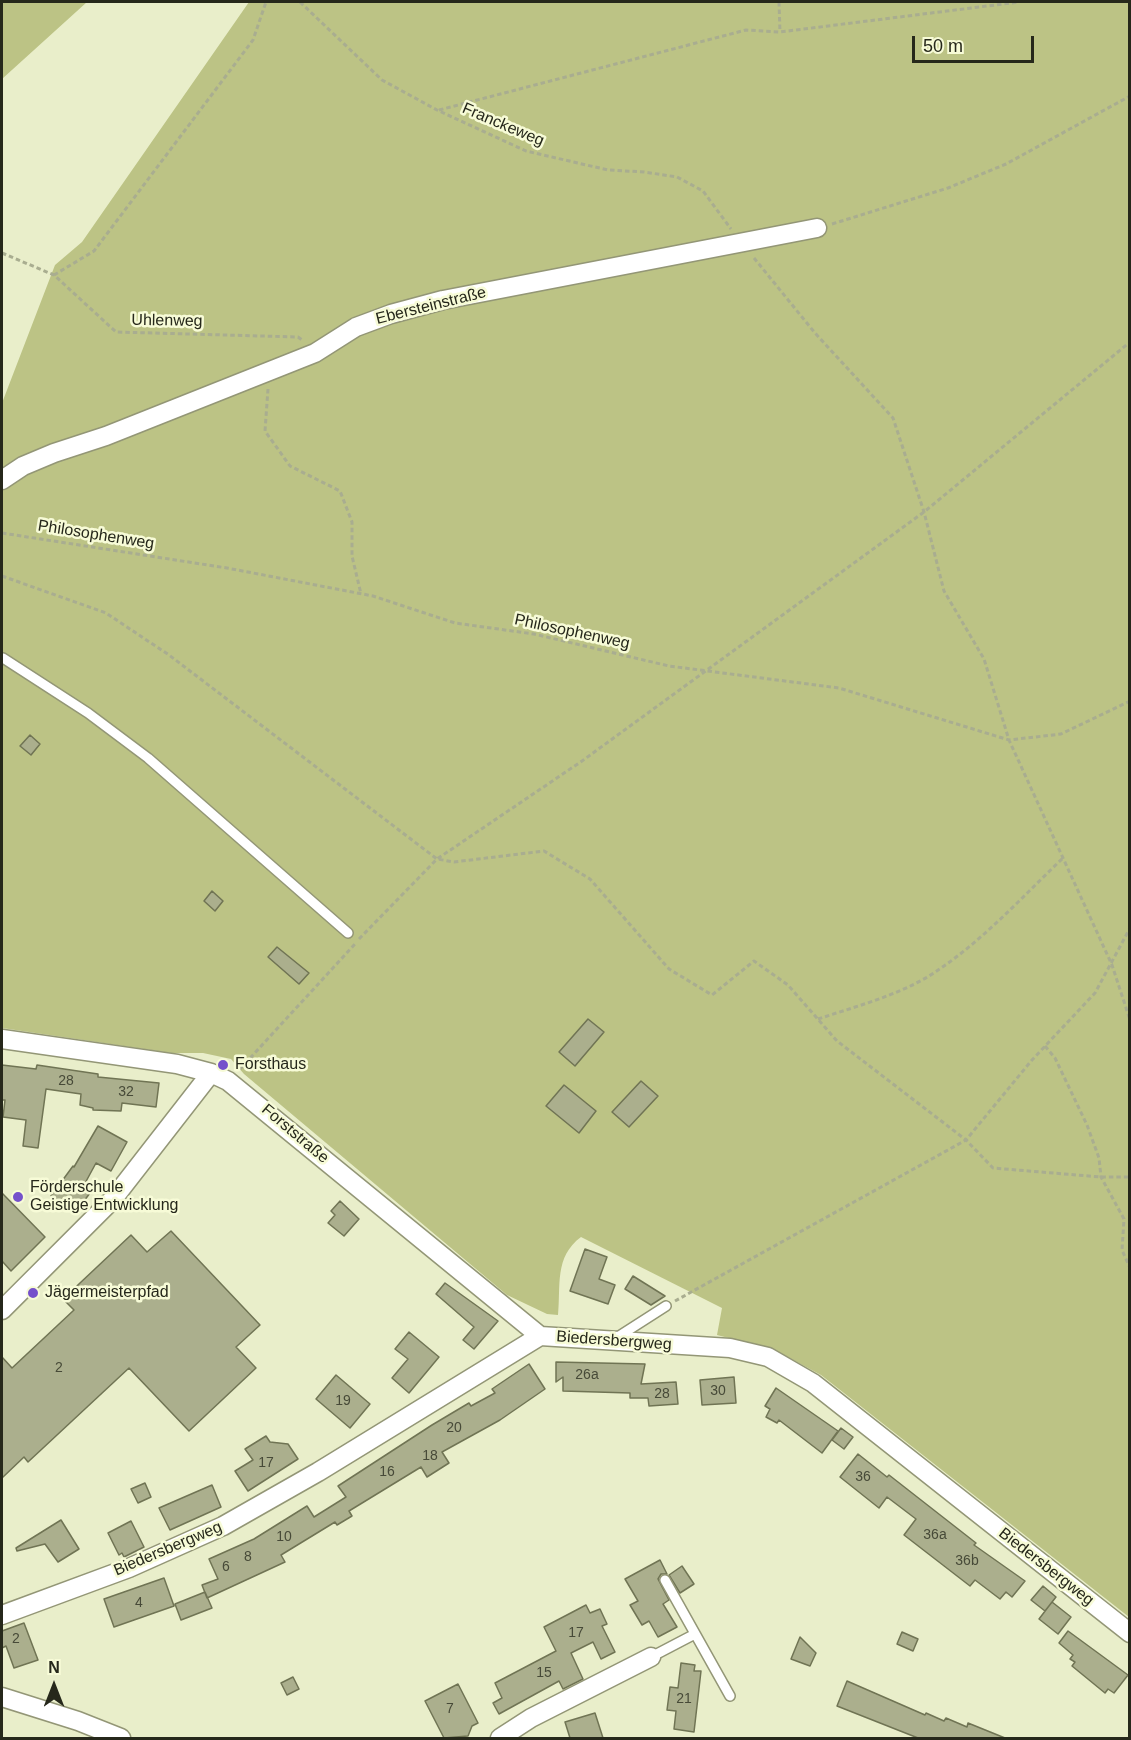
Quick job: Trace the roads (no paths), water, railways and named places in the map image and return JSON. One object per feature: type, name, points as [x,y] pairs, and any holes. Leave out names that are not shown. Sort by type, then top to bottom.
[{"type":"street","name":"Ebersteinstraße","points":[[2,480],[23,466],[54,453],[106,436],[269,369],[315,353],[356,327],[391,314],[443,300],[817,228]]},
{"type":"street","name":"Forststraße","points":[[2,1039],[177,1064],[211,1072],[228,1081],[540,1336]]},
{"type":"street","points":[[2,1310],[113,1199],[211,1072]]},
{"type":"street","name":"Biedersbergweg","points":[[2,1615],[129,1568],[223,1526],[318,1472],[540,1336],[730,1348],[754,1353],[781,1363],[813,1383],[1130,1633]]},
{"type":"street","points":[[500,1738],[531,1718],[651,1658]]},
{"type":"street","points":[[2,1697],[78,1720],[121,1738]]},
{"type":"lane","points":[[3,658],[88,713],[148,758],[348,933]]},
{"type":"lane","points":[[611,1342],[622,1332],[666,1306]]},
{"type":"lane","points":[[665,1580],[730,1695]]},
{"type":"lane","points":[[651,1658],[695,1634]]},
{"type":"place","name":"Forsthaus","points":[[223,1065]]},
{"type":"place","name":"Förderschule Geistige Entwicklung","points":[[18,1197]]},
{"type":"place","name":"Jägermeisterpfad","points":[[33,1293]]}]
